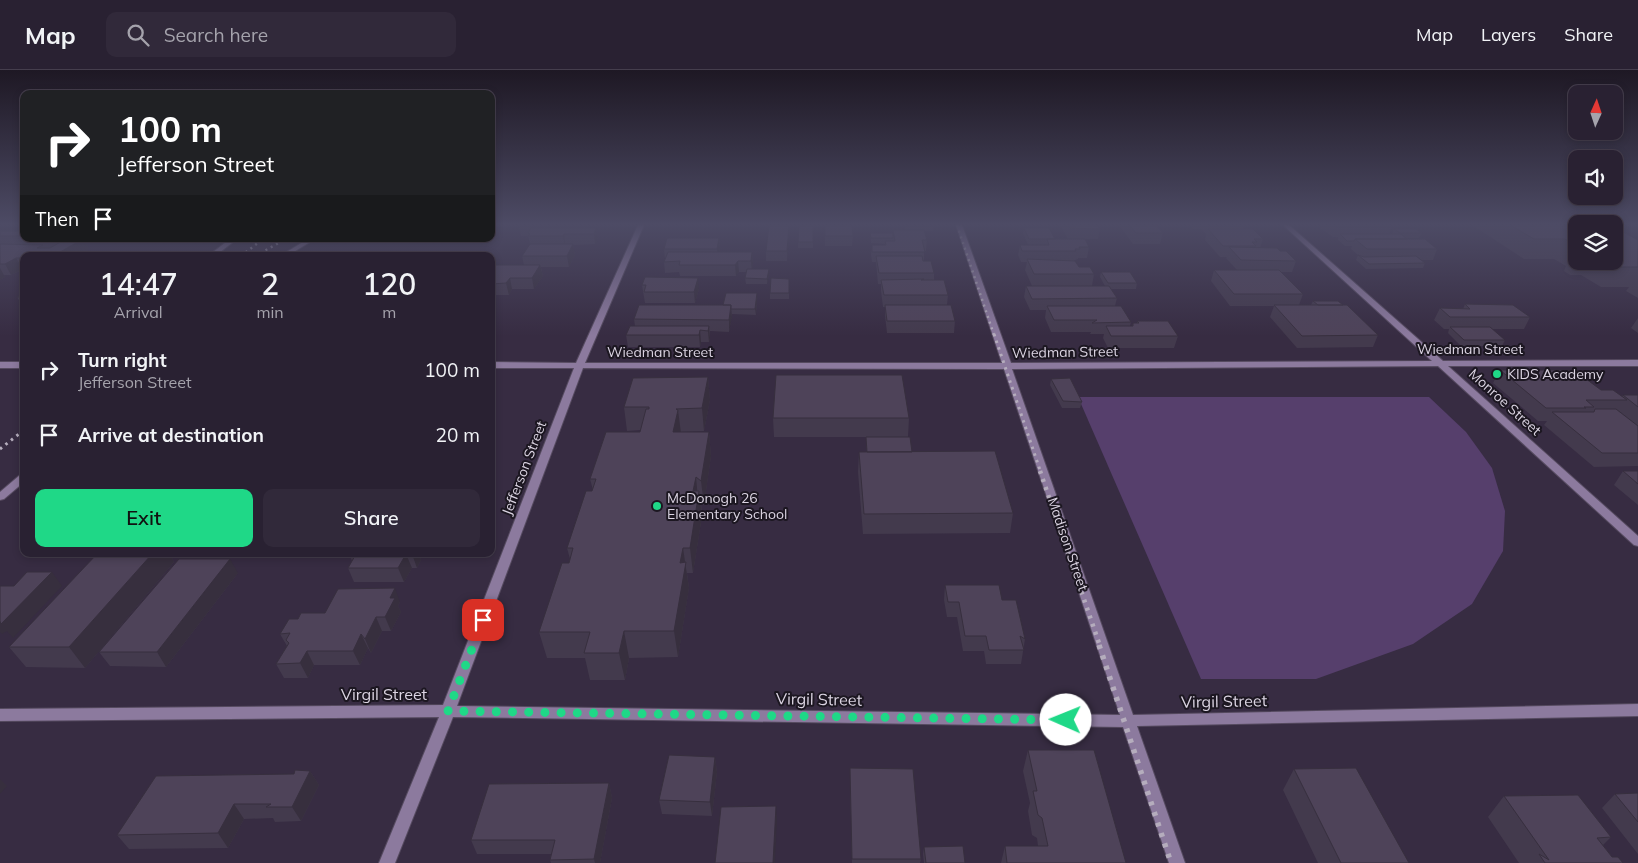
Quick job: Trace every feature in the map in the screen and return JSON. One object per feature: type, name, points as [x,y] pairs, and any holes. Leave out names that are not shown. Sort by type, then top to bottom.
[{"type":"street","name":"Jefferson Street","points":[[387,863],[448,711],[579,366],[625,262]]},
{"type":"street","name":"Madison Street","points":[[972,262],[1177,863]]},
{"type":"street","name":"Monroe Street","points":[[1328,262],[1441,362],[1638,542]]},
{"type":"street","name":"Wiedman Street","points":[[495,365],[1008,366],[1441,362],[1638,363]]},
{"type":"street","points":[[0,365],[20,365]]},
{"type":"street","points":[[0,497],[20,480]]},
{"type":"street","name":"Virgil Street","points":[[0,715],[448,711],[1129,721],[1638,710]]},
{"type":"shaded area","points":[[1078,397],[1429,397],[1466,432],[1492,468],[1505,511],[1503,551],[1472,604],[1413,644],[1316,679],[1201,679]]},
{"type":"building","points":[[680,262],[737,262],[735,265],[679,265]]},
{"type":"building","points":[[877,262],[931,262],[934,273],[879,273]]},
{"type":"building","points":[[1028,262],[1076,262],[1079,267],[1090,267],[1094,274],[1034,274]]},
{"type":"building","points":[[1367,262],[1425,263],[1369,264]]},
{"type":"building","points":[[1623,262],[1638,262],[1638,267],[1623,267]]},
{"type":"building","points":[[495,265],[540,265],[532,278],[510,278],[506,283],[495,284]]},
{"type":"building","points":[[747,269],[769,269],[767,279],[745,278]]},
{"type":"building","points":[[1214,270],[1279,270],[1303,294],[1234,294]]},
{"type":"building","points":[[1101,272],[1130,272],[1137,283],[1108,283]]},
{"type":"building","points":[[645,277],[698,278],[694,292],[644,292],[646,285],[642,285]]},
{"type":"building","points":[[771,278],[789,279],[789,293],[770,293]]},
{"type":"building","points":[[924,279],[921,280],[944,280],[948,295],[884,295],[881,280]]},
{"type":"building","points":[[1026,286],[1109,286],[1117,298],[1032,299]]},
{"type":"building","points":[[726,293],[757,293],[755,309],[731,309],[731,305],[723,305]]},
{"type":"building","points":[[1313,301],[1338,301],[1343,305],[1318,305]]},
{"type":"building","points":[[1465,304],[1513,305],[1530,317],[1450,317],[1440,308],[1470,309]]},
{"type":"building","points":[[639,305],[731,305],[729,320],[634,319]]},
{"type":"building","points":[[885,305],[951,305],[955,321],[887,321]]},
{"type":"building","points":[[1274,305],[1347,305],[1378,335],[1302,336]]},
{"type":"building","points":[[1047,306],[1121,306],[1131,322],[1092,323],[1097,320],[1054,320]]},
{"type":"building","points":[[1137,321],[1168,321],[1178,336],[1111,336],[1106,326],[1133,326],[1133,323],[1139,323]]},
{"type":"building","points":[[630,326],[709,326],[708,331],[700,330],[699,335],[626,335]]},
{"type":"building","points":[[1450,327],[1490,327],[1505,340],[1464,340]]},
{"type":"building","points":[[1500,370],[1574,370],[1601,390],[1613,390],[1627,400],[1586,400],[1594,407],[1546,408]]},
{"type":"building","points":[[776,375],[902,375],[909,418],[773,418]]},
{"type":"building","points":[[708,377],[702,408],[676,409],[678,410],[673,432],[709,432],[701,481],[696,477],[693,491],[699,491],[690,548],[683,548],[680,563],[686,562],[674,631],[624,631],[619,653],[584,653],[590,632],[539,632],[562,563],[569,563],[573,548],[567,548],[586,491],[592,491],[596,479],[590,479],[606,432],[640,432],[646,409],[649,409],[649,407],[624,407],[633,378]]},
{"type":"building","points":[[1070,378],[1082,402],[1063,401],[1051,379]]},
{"type":"building","points":[[1623,395],[1638,395],[1638,407]]},
{"type":"building","points":[[1595,409],[1616,409],[1638,426],[1638,453],[1602,453],[1552,412],[1594,412]]},
{"type":"building","points":[[866,437],[910,437],[912,452],[867,452]]},
{"type":"building","points":[[995,451],[1013,513],[864,514],[859,452]]},
{"type":"building","points":[[1623,471],[1638,471],[1638,484]]},
{"type":"building","points":[[94,557],[149,557],[69,647],[9,647]]},
{"type":"building","points":[[354,557],[404,557],[398,568],[348,568]]},
{"type":"building","points":[[179,559],[230,559],[157,652],[99,652]]},
{"type":"building","points":[[27,572],[52,572],[1,624],[0,586],[14,586]]},
{"type":"building","points":[[945,585],[999,585],[1002,600],[1016,600],[1025,639],[1020,636],[1024,650],[989,650],[986,636],[965,636],[959,602],[948,602]]},
{"type":"building","points":[[395,588],[390,598],[395,598],[385,617],[376,617],[365,639],[361,634],[353,651],[307,651],[300,663],[276,664],[289,643],[286,640],[290,633],[280,634],[289,619],[298,619],[301,613],[325,613],[338,589]]},
{"type":"building","points":[[1028,750],[1094,750],[1126,863],[1007,863],[1005,846],[1048,846],[1042,818],[1038,815],[1033,791],[1037,791]]},
{"type":"building","points":[[669,755],[715,757],[710,802],[659,800]]},
{"type":"building","points":[[850,768],[913,769],[921,859],[852,859]]},
{"type":"building","points":[[1356,768],[1409,863],[1341,863],[1294,769]]},
{"type":"building","points":[[295,770],[310,771],[292,807],[266,807],[271,804],[234,804],[218,833],[117,835],[156,776],[294,774]]},
{"type":"building","points":[[609,783],[594,859],[550,860],[555,840],[471,840],[489,784]]},
{"type":"building","points":[[1638,793],[1638,822],[1615,794]]},
{"type":"building","points":[[1578,795],[1611,837],[1597,838],[1612,857],[1618,857],[1623,863],[1545,863],[1539,854],[1549,860],[1504,796]]},
{"type":"building","points":[[776,806],[773,863],[715,863],[721,807]]},
{"type":"building","points":[[963,846],[965,863],[926,863],[924,847]]},
{"type":"railway","points":[[969,262],[994,335]]},
{"type":"railway","points":[[994,334],[1041,473]]},
{"type":"railway","points":[[0,449],[20,433]]},
{"type":"railway","points":[[1040,471],[1100,646]]},
{"type":"railway","points":[[1099,645],[1171,863]]},
{"type":"place","name":"KIDS Academy","points":[[1497,374]]},
{"type":"place","name":"McDonogh 26 Elementary School","points":[[657,506]]},
{"type":"route","points":[[483,620],[448,711],[1066,720]]}]
